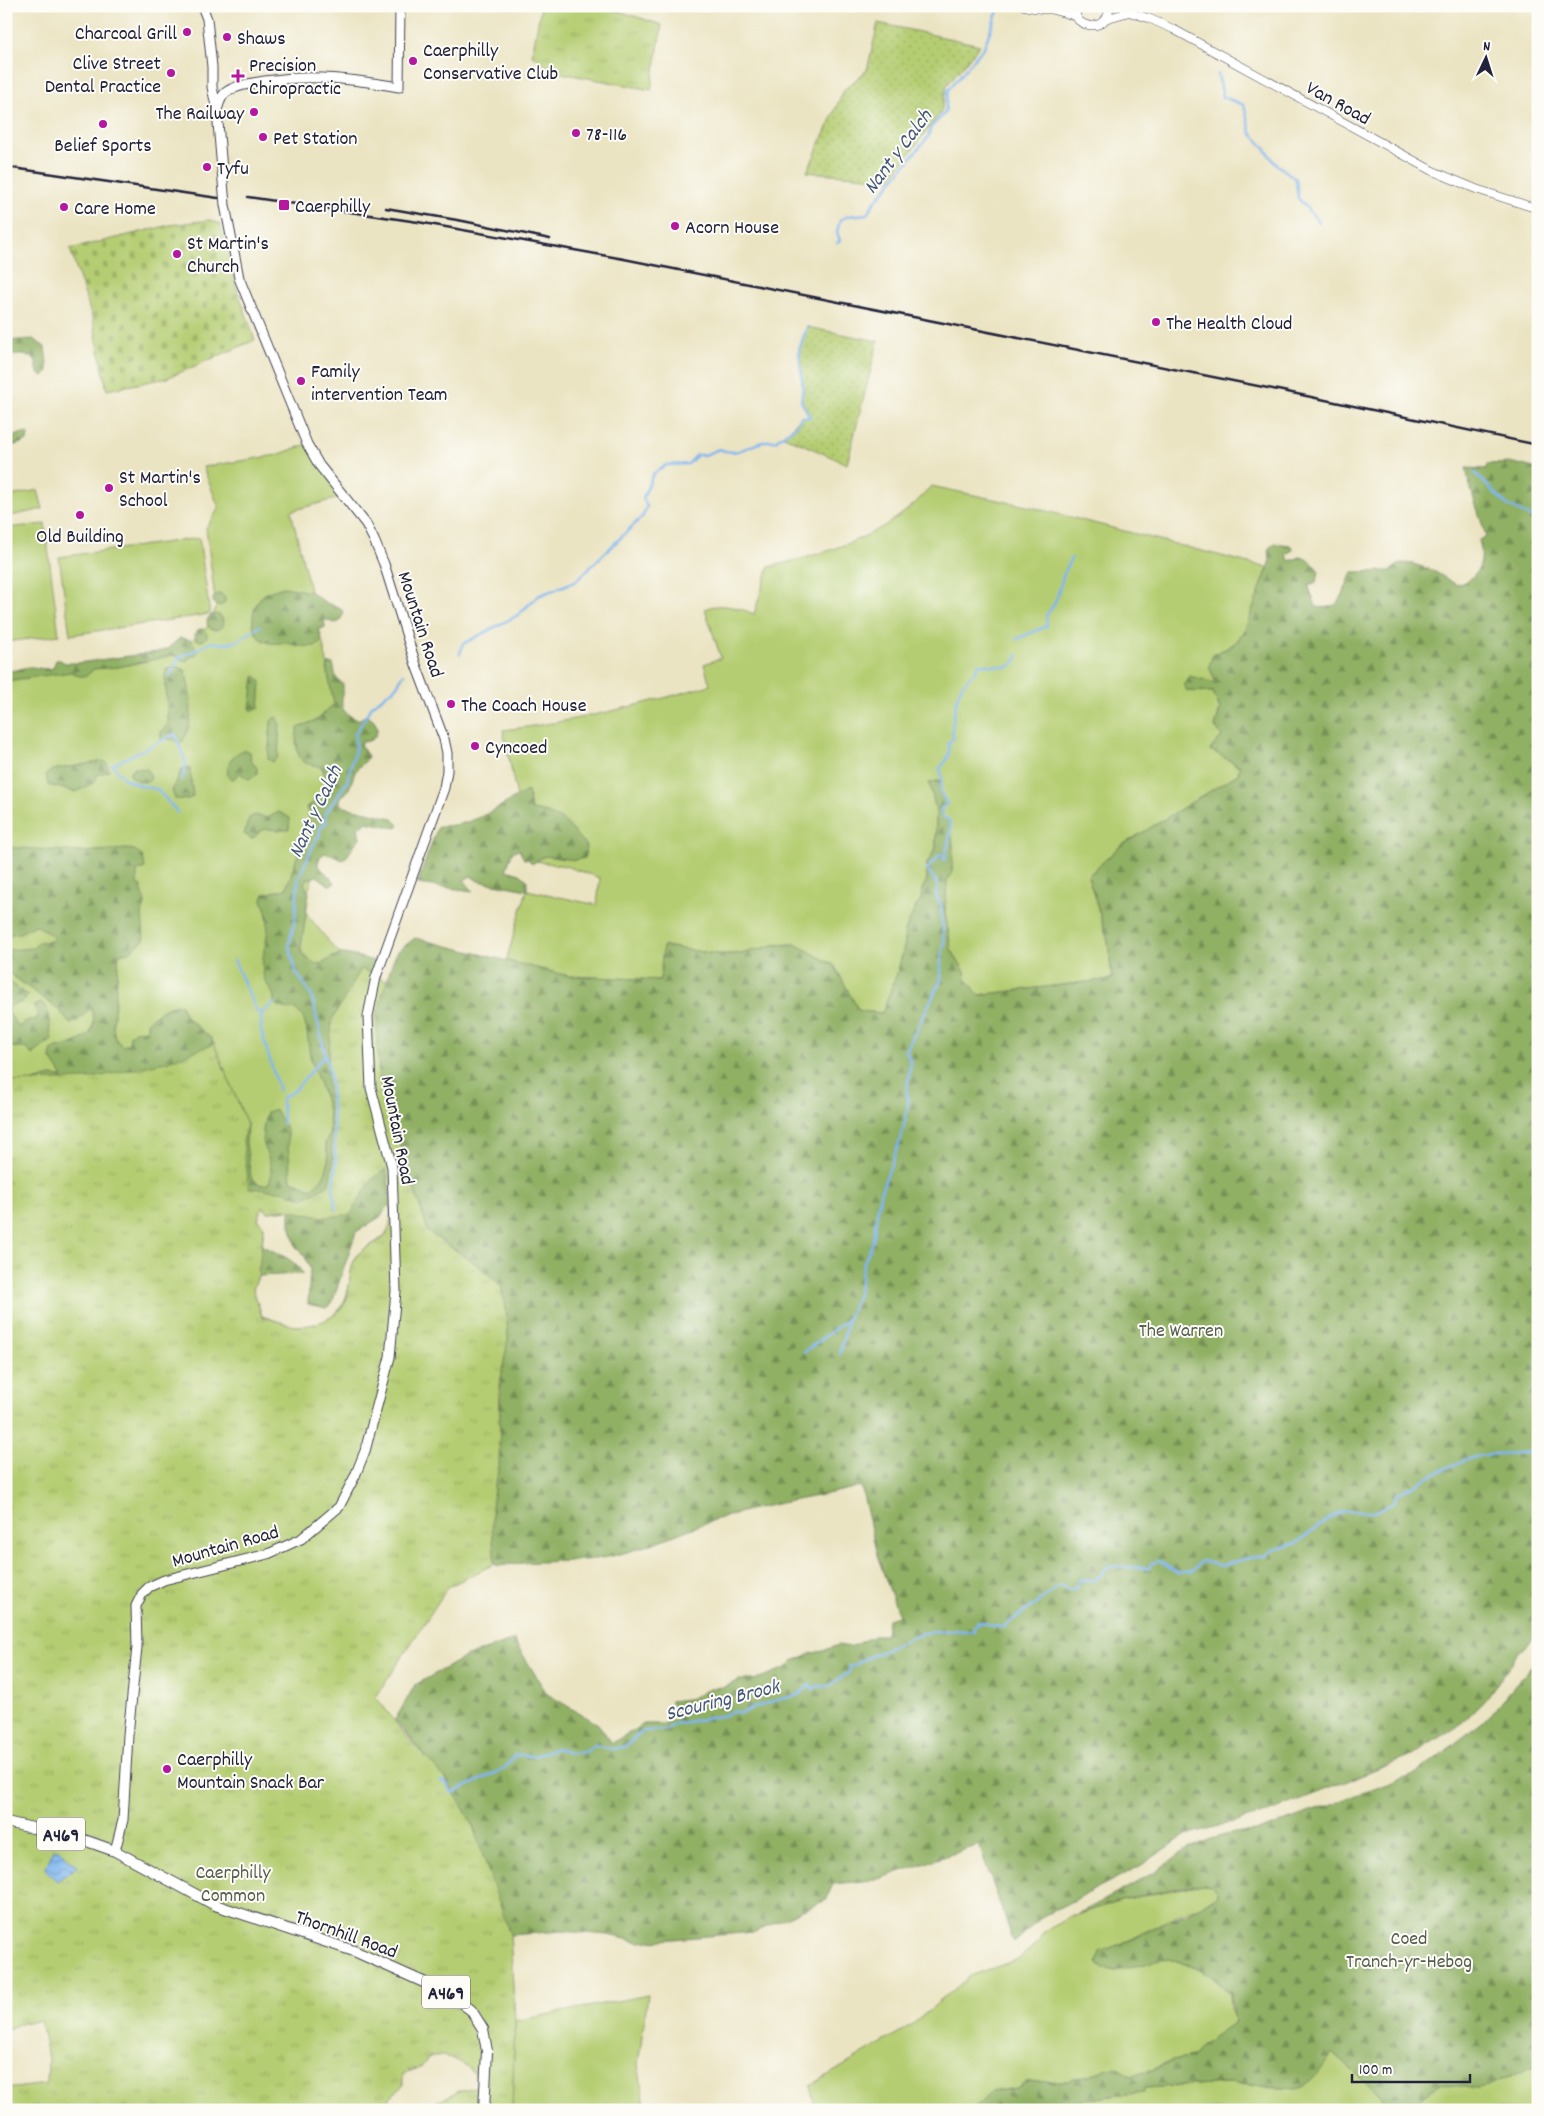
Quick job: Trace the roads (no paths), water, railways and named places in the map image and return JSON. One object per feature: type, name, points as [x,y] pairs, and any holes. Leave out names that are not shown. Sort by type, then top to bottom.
[{"type":"main road","name":"Mountain Road","points":[[115,1850],[123,1820],[128,1735],[137,1647],[136,1606],[142,1594],[148,1587],[164,1580],[268,1554],[301,1540],[313,1531],[339,1507],[348,1491],[377,1413],[394,1330],[396,1232],[392,1166],[371,1088],[368,1016],[376,977],[418,864],[447,771],[447,753],[444,739],[402,624],[384,564],[366,524],[320,465],[299,430],[238,278],[226,212],[217,111],[214,101],[206,20],[202,6]]},
{"type":"main road","points":[[217,111],[220,100],[226,93],[249,83],[310,76],[357,80],[398,87],[400,6]]},
{"type":"main road","points":[[212,81],[226,93]]},
{"type":"main road","name":"A469","points":[[6,1822],[81,1839],[115,1850]]},
{"type":"main road","name":"Thornhill Road","points":[[115,1850],[215,1905],[354,1951],[413,1976],[462,2003],[478,2020],[486,2040],[484,2110]]},
{"type":"street","points":[[1024,6],[1053,10],[1075,16]]},
{"type":"street","points":[[1053,10],[1063,6]]},
{"type":"street","points":[[1073,6],[1075,16],[1082,24],[1090,26],[1098,25],[1105,19],[1129,12]]},
{"type":"street","points":[[1105,19],[1109,6]]},
{"type":"street","name":"Van Road","points":[[1122,6],[1129,12],[1173,29],[1380,144],[1434,171],[1476,189],[1538,209]]},
{"type":"water","points":[[54,1849],[61,1851],[66,1859],[77,1865],[57,1881],[45,1869]]},
{"type":"waterway","name":"Nant y Calch","points":[[837,243],[840,241],[837,232],[840,220],[848,216],[867,214],[928,137],[931,127],[945,113],[948,90],[984,47],[999,8]]},
{"type":"waterway","name":"Scouring Brook","points":[[1218,74],[1223,97],[1244,105],[1251,133],[1275,163],[1296,179],[1298,198],[1319,222]]},
{"type":"waterway","name":"Nant y Calch","points":[[460,654],[463,644],[518,615],[538,596],[576,581],[643,516],[647,506],[643,498],[653,474],[666,465],[688,464],[697,455],[705,455],[719,449],[734,452],[767,441],[775,441],[797,425],[801,417],[810,417],[801,401],[803,388],[799,350],[807,327]]},
{"type":"waterway","name":"Scouring Brook","points":[[1474,472],[1506,504],[1530,517]]},
{"type":"waterway","points":[[1017,639],[1047,626],[1046,615],[1055,602],[1065,571],[1072,558]]},
{"type":"waterway","points":[[170,676],[179,658],[212,642],[225,644],[238,641],[260,626]]},
{"type":"waterway","points":[[804,1352],[848,1319],[859,1291],[863,1265],[873,1241],[880,1194],[902,1135],[908,1105],[907,1089],[911,1062],[906,1051],[941,980],[944,944],[941,906],[936,895],[938,885],[927,869],[941,854],[945,860],[951,830],[949,820],[943,817],[941,808],[947,804],[940,790],[942,780],[940,768],[948,756],[948,742],[954,739],[952,729],[958,696],[962,686],[979,664],[1009,667],[1017,660],[1018,655]]},
{"type":"waterway","name":"Nant y Calch","points":[[336,1210],[333,1188],[336,1163],[330,1074],[311,994],[296,972],[289,945],[295,919],[298,879],[316,839],[319,837],[320,828],[326,822],[325,814],[347,782],[356,746],[355,734],[372,706],[396,687],[404,674]]},
{"type":"waterway","points":[[178,813],[157,789],[141,786],[125,779],[112,765],[175,734],[186,763],[182,780]]},
{"type":"waterway","points":[[234,960],[257,1012],[262,1013],[274,1003]]},
{"type":"waterway","points":[[262,1013],[261,1030],[279,1091]]},
{"type":"waterway","points":[[283,1123],[282,1098],[294,1091],[324,1056]]},
{"type":"waterway","points":[[840,1354],[848,1319]]},
{"type":"waterway","name":"Scouring Brook","points":[[441,1781],[446,1783],[452,1793],[504,1769],[515,1755],[535,1756],[556,1748],[569,1753],[585,1752],[594,1745],[614,1749],[626,1746],[642,1731],[666,1730],[675,1724],[726,1715],[732,1711],[741,1713],[770,1702],[798,1695],[810,1685],[812,1689],[819,1686],[828,1687],[849,1672],[850,1666],[857,1665],[858,1662],[923,1633],[955,1630],[974,1632],[974,1627],[979,1622],[1004,1627],[1060,1586],[1072,1590],[1076,1587],[1079,1580],[1095,1580],[1110,1566],[1148,1568],[1152,1563],[1159,1561],[1177,1573],[1192,1571],[1202,1561],[1221,1566],[1255,1556],[1265,1556],[1273,1550],[1297,1543],[1329,1518],[1344,1511],[1375,1512],[1395,1502],[1396,1495],[1462,1461],[1484,1455],[1538,1451]]},
{"type":"railway","points":[[6,167],[218,198]]},
{"type":"railway","points":[[248,197],[418,222],[624,259],[1278,390],[1538,445]]},
{"type":"railway","points":[[386,208],[463,221],[550,239]]},
{"type":"place","name":"Charcoal Grill","points":[[187,32]]},
{"type":"place","name":"Shaws","points":[[227,37]]},
{"type":"place","name":"Caerphilly Conservative Club","points":[[413,61]]},
{"type":"place","name":"Clive Street Dental Practice","points":[[171,73]]},
{"type":"place","name":"Precision Chiropractic","points":[[238,76]]},
{"type":"place","name":"The Railway","points":[[254,112]]},
{"type":"place","name":"Belief Sports","points":[[103,124]]},
{"type":"place","name":"78-116","points":[[576,133]]},
{"type":"place","name":"Pet Station","points":[[263,137]]},
{"type":"place","name":"Tyfu","points":[[207,167]]},
{"type":"place","name":"Caerphilly","points":[[284,205]]},
{"type":"place","name":"Care Home","points":[[64,207]]},
{"type":"place","name":"Acorn House","points":[[675,226]]},
{"type":"place","name":"St Martin's Church","points":[[177,254]]},
{"type":"place","name":"The Health Cloud","points":[[1156,322]]},
{"type":"place","name":"Family intervention Team","points":[[301,381]]},
{"type":"place","name":"St Martin's School","points":[[109,488]]},
{"type":"place","name":"Old Building","points":[[80,515]]},
{"type":"place","name":"The Coach House","points":[[451,704]]},
{"type":"place","name":"Cyncoed","points":[[475,746]]},
{"type":"place","name":"Caerphilly Mountain Snack Bar","points":[[167,1769]]},
{"type":"park label","name":"The Warren","points":[[1181,1329]]},
{"type":"park label","name":"Caerphilly Common","points":[[233,1882]]},
{"type":"park label","name":"Coed Tranch-yr-Hebog","points":[[1409,1948]]}]
